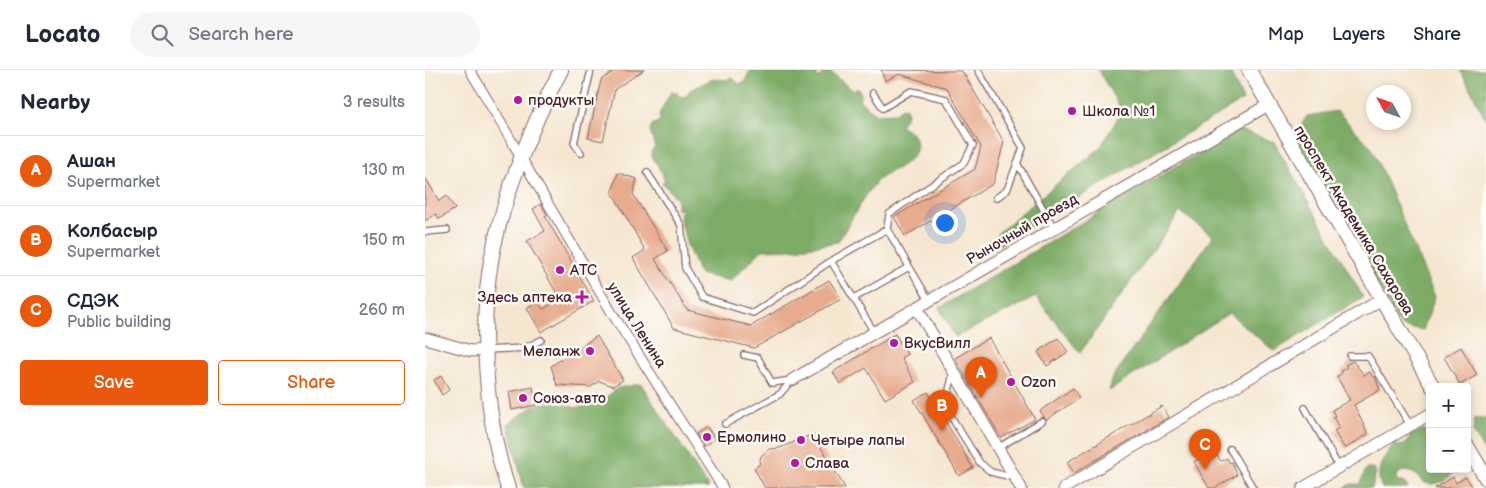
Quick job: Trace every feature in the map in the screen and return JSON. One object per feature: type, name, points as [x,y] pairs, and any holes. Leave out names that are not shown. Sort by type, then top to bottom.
[{"type":"street","name":"улица Ленина","points":[[471,70],[612,313],[723,488]]},
{"type":"street","points":[[507,488],[493,431],[486,350],[491,267],[504,212],[522,159],[561,70]]},
{"type":"street","name":"проспект Академика Сахарова","points":[[1249,70],[1431,383]]},
{"type":"street","name":"Рыночный проезд","points":[[793,380],[1268,105]]},
{"type":"street","points":[[1064,488],[1382,299]]},
{"type":"street","points":[[917,308],[1018,483]]},
{"type":"street","points":[[425,338],[471,351],[486,350]]},
{"type":"street","points":[[1303,488],[1426,416]]},
{"type":"street","points":[[1471,453],[1486,478]]},
{"type":"lane","points":[[581,153],[574,143],[591,70]]},
{"type":"lane","points":[[978,70],[1023,148],[1007,190],[996,198]]},
{"type":"lane","points":[[873,92],[883,108],[897,102],[911,91],[946,99],[973,145],[965,163],[889,214],[887,229],[929,300]]},
{"type":"lane","points":[[1017,163],[1054,228]]},
{"type":"lane","points":[[647,172],[681,225],[685,268],[702,297],[753,313],[831,261],[887,229]]},
{"type":"lane","points":[[425,232],[447,230]]},
{"type":"lane","points":[[831,261],[873,332]]},
{"type":"lane","points":[[854,298],[909,267]]},
{"type":"lane","points":[[486,350],[525,348],[541,340]]},
{"type":"lane","points":[[744,355],[757,358],[772,383],[793,380]]},
{"type":"lane","points":[[1350,356],[1368,356],[1410,425]]},
{"type":"lane","points":[[954,372],[947,398],[947,410],[980,463],[991,472],[1018,483]]},
{"type":"lane","points":[[725,424],[780,394],[793,380]]},
{"type":"lane","points":[[1305,408],[1339,467]]},
{"type":"lane","points":[[998,448],[1042,421]]},
{"type":"lane","points":[[1230,449],[1253,488]]},
{"type":"green space","points":[[750,70],[784,70],[802,76],[803,71],[814,74],[817,72],[817,79],[825,71],[833,74],[855,91],[856,88],[859,89],[861,94],[859,100],[876,114],[896,113],[903,107],[906,108],[907,115],[900,125],[912,134],[916,142],[916,150],[906,162],[883,176],[873,185],[838,242],[794,249],[762,250],[731,281],[699,274],[687,245],[679,214],[682,210],[677,209],[677,199],[662,182],[665,181],[662,174],[666,174],[660,171],[654,160],[651,151],[655,147],[650,130],[652,125],[660,121],[659,114],[671,92],[677,92],[678,96],[686,97],[690,90],[713,79],[726,80],[732,77],[739,84],[745,81]]},
{"type":"green space","points":[[1098,70],[1229,70],[1243,100],[994,248],[998,233],[1100,148],[1122,111]]},
{"type":"green space","points":[[1460,70],[1486,70],[1486,119]]},
{"type":"green space","points":[[1337,111],[1372,148],[1435,297],[1423,330],[1401,326],[1292,140],[1307,116]]},
{"type":"green space","points":[[1238,129],[1274,142],[1363,297],[1274,351],[1229,313],[1109,391],[1113,377],[1213,236],[1180,212],[1080,353],[1036,297],[955,337],[939,308]]},
{"type":"green space","points":[[641,384],[709,488],[524,488],[508,424],[538,403],[559,403],[576,408],[600,402],[618,388]]},
{"type":"green space","points":[[1475,418],[1486,418],[1486,454],[1473,432]]},
{"type":"green space","points":[[1423,430],[1426,431],[1426,473],[1453,473],[1439,483],[1430,484],[1423,482],[1412,472],[1402,471],[1396,476],[1397,482],[1404,482],[1408,488],[1382,488],[1379,471],[1383,461],[1392,446],[1405,445],[1411,435]]},
{"type":"green space","points":[[1373,468],[1376,472],[1372,488],[1344,488],[1351,484],[1360,484],[1366,469]]},
{"type":"building","points":[[616,70],[644,70],[615,89],[603,141],[588,138],[601,80]]},
{"type":"building","points":[[881,70],[962,71],[1004,142],[993,184],[905,236],[894,217],[975,169],[981,147],[947,88],[899,74],[885,81]]},
{"type":"building","points":[[618,173],[637,179],[633,194],[668,251],[655,259],[687,310],[751,326],[829,280],[841,299],[754,348],[674,328],[633,258],[645,250],[612,192]]},
{"type":"building","points":[[425,177],[439,201],[447,196],[455,209],[439,219],[436,214],[425,221]]},
{"type":"building","name":"АТС","points":[[541,204],[547,215],[545,216],[594,301],[541,332],[527,308],[538,301],[543,309],[560,299],[527,241],[545,231],[533,209]]},
{"type":"building","points":[[895,334],[907,354],[901,358],[915,382],[885,399],[866,368],[840,384],[833,372]]},
{"type":"building","name":"Меланж","points":[[597,336],[623,380],[613,386],[599,381],[591,387],[557,385],[551,366]]},
{"type":"building","points":[[989,338],[1035,419],[1001,438],[955,358]]},
{"type":"building","points":[[1058,338],[1068,352],[1047,366],[1038,352]]},
{"type":"building","points":[[1461,347],[1477,375],[1463,383],[1459,383],[1444,357]]},
{"type":"building","points":[[1353,361],[1364,375],[1370,372],[1373,377],[1375,376],[1380,390],[1354,405],[1368,434],[1345,449],[1334,431],[1339,428],[1333,417],[1335,416],[1332,410],[1350,400],[1337,377],[1347,367],[1345,365]]},
{"type":"building","points":[[441,376],[449,390],[442,395],[434,380]]},
{"type":"building","name":"Союз-авто","points":[[533,387],[536,405],[512,410],[509,392]]},
{"type":"building","points":[[1073,388],[1079,398],[1046,420],[1040,411]]},
{"type":"building","points":[[928,392],[973,468],[959,476],[914,400]]},
{"type":"building","points":[[1162,406],[1169,417],[1074,473],[1067,462]]},
{"type":"building","points":[[707,427],[715,439],[704,446],[696,434]]},
{"type":"building","name":"Слава","points":[[813,434],[845,488],[765,488],[754,468],[759,465],[761,456],[769,449],[780,448]]},
{"type":"building","points":[[1210,446],[1221,461],[1227,458],[1230,463],[1232,462],[1237,475],[1215,488],[1209,488],[1194,462],[1199,459],[1198,456],[1204,453],[1202,450]]},
{"type":"building","points":[[1453,477],[1456,483],[1466,477],[1473,488],[1435,488]]},
{"type":"place","name":"продукты","points":[[518,100]]},
{"type":"place","name":"Школа №1","points":[[1072,111]]},
{"type":"place","name":"АТС","points":[[560,270]]},
{"type":"place","name":"Здесь аптека","points":[[582,297]]},
{"type":"place","name":"ВкусВилл","points":[[894,343]]},
{"type":"place","name":"Меланж","points":[[590,351]]},
{"type":"place","name":"Ozon","points":[[1011,382]]},
{"type":"place","name":"Союз-авто","points":[[523,398]]},
{"type":"place","name":"Ашан","points":[[981,398]]},
{"type":"place","name":"Колбасыр","points":[[942,431]]},
{"type":"place","name":"Ермолино","points":[[707,437]]},
{"type":"place","name":"Четыре лапы","points":[[801,440]]},
{"type":"place","name":"Слава","points":[[795,463]]},
{"type":"place","name":"СДЭК","points":[[1205,470]]}]
